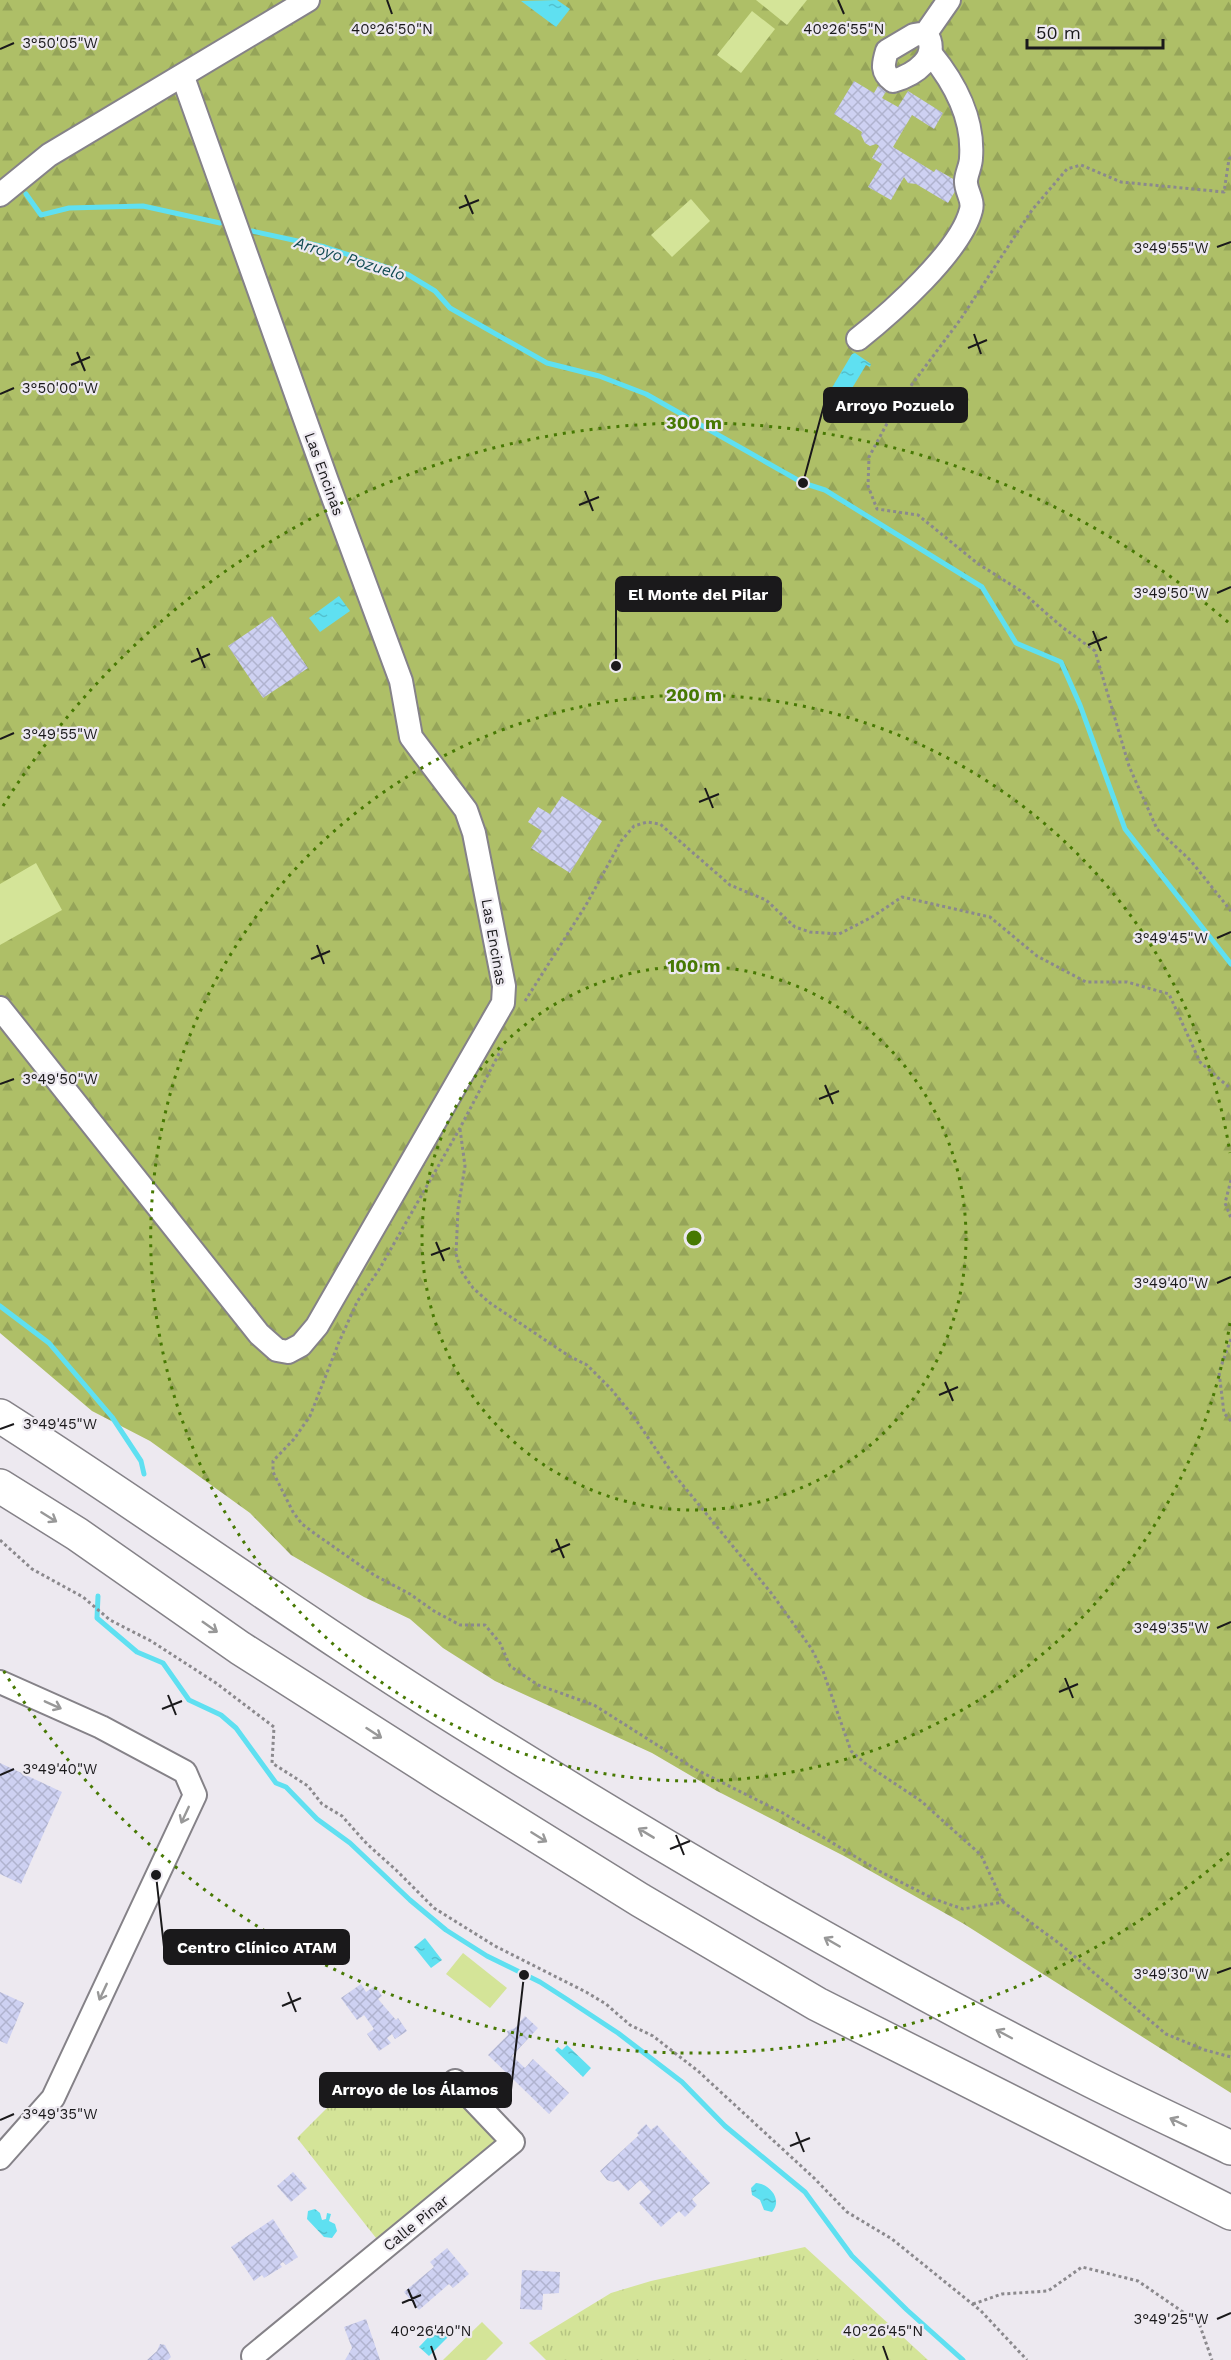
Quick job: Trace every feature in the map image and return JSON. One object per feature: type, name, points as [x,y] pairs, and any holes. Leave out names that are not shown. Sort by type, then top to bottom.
[{"type":"highway","points":[[0,1416],[102,1481],[266,1594],[453,1716],[664,1844],[867,1962],[1082,2076],[1231,2148]]},
{"type":"highway","points":[[0,1485],[77,1534],[240,1648],[640,1900],[817,2004],[1231,2214]]},
{"type":"street","points":[[0,195],[50,154],[183,77],[308,0]]},
{"type":"street","points":[[858,339],[906,297],[938,262],[961,234],[972,208],[972,200],[966,183],[971,159],[971,143],[966,119],[956,89],[928,44],[949,0]]},
{"type":"street","name":"Las Encinas","points":[[0,1008],[259,1334],[278,1350],[288,1352],[301,1345],[317,1326],[503,1003],[504,986],[474,833],[466,810],[411,737],[401,681],[183,77]]},
{"type":"street","points":[[0,1682],[101,1727],[185,1772],[195,1795],[53,2098],[0,2158]]},
{"type":"street","name":"Calle Pinar","points":[[253,2356],[513,2142],[455,2081]]},
{"type":"path","points":[[1231,157],[1224,192],[1121,182],[1081,165],[1067,169],[1032,210],[960,320],[898,403],[869,457],[868,486],[877,509],[918,515],[977,563],[1021,591],[1062,627],[1095,651],[1129,766],[1157,829],[1191,861],[1231,911]]},
{"type":"path","points":[[523,1006],[592,895],[621,841],[634,826],[647,822],[660,824],[730,885],[766,900],[795,927],[810,932],[839,934],[872,917],[902,897],[990,917],[1037,956],[1086,982],[1128,982],[1169,994],[1200,1062],[1231,1089]]},
{"type":"path","points":[[505,1043],[460,1128],[380,1268],[357,1302],[310,1416],[294,1439],[273,1461],[273,1472],[293,1512],[302,1524],[314,1533],[374,1575],[410,1594],[434,1611],[460,1625],[485,1625],[500,1643],[510,1666],[538,1684],[594,1705],[695,1768],[783,1813],[879,1871],[934,1899],[963,1909],[1003,1902]]},
{"type":"path","points":[[460,1128],[465,1166],[456,1254],[461,1271],[473,1288],[490,1303],[569,1356],[587,1365],[634,1417],[668,1467],[772,1594],[811,1648],[823,1671],[851,1751],[867,1765],[921,1801],[981,1855],[1003,1902],[1060,1944],[1166,2034],[1205,2050],[1231,2057]]},
{"type":"path","points":[[1231,1180],[1225,1203],[1231,1218]]},
{"type":"path","points":[[1231,1339],[1219,1372],[1224,1413],[1231,1421]]},
{"type":"path","points":[[0,1540],[32,1569],[83,1597],[110,1620],[151,1641],[216,1683],[274,1727],[272,1763],[308,1786],[322,1804],[342,1816],[367,1844],[434,1908],[495,1946],[586,1992],[606,2004],[630,2025],[653,2036],[698,2071],[814,2178],[847,2212],[892,2239],[981,2310],[1027,2360]]},
{"type":"path","points":[[972,2305],[1002,2294],[1048,2291],[1082,2267],[1138,2281],[1199,2323],[1212,2360]]},
{"type":"green space","points":[[0,0],[1231,0],[1231,2093],[964,1924],[844,1856],[717,1791],[652,1753],[495,1681],[443,1648],[410,1619],[364,1597],[291,1555],[250,1513],[150,1441],[92,1411],[0,1333]]},
{"type":"green space","points":[[756,0],[807,0],[787,25]]},
{"type":"green space","points":[[752,11],[775,29],[741,73],[717,55]]},
{"type":"green space","points":[[691,199],[710,221],[672,257],[651,235]]},
{"type":"green space","points":[[36,863],[62,910],[0,945],[0,884]]},
{"type":"green space","points":[[463,1953],[507,1988],[490,2008],[446,1974]]},
{"type":"green space","points":[[361,2074],[443,2077],[496,2133],[497,2146],[380,2243],[297,2138]]},
{"type":"green space","points":[[805,2247],[928,2360],[546,2360],[529,2343],[611,2293],[651,2281]]},
{"type":"green space","points":[[482,2322],[503,2343],[486,2360],[443,2360]]},
{"type":"water","points":[[557,0],[570,9],[556,27],[521,1]]},
{"type":"water","points":[[855,353],[871,364],[870,367],[866,365],[845,400],[830,391],[852,354]]},
{"type":"water","points":[[339,596],[350,611],[320,632],[309,618]]},
{"type":"water","points":[[425,1938],[442,1960],[431,1968],[414,1947]]},
{"type":"water","points":[[567,2045],[591,2068],[583,2077],[555,2050],[558,2047],[562,2050]]},
{"type":"water","points":[[756,2183],[766,2186],[773,2193],[776,2203],[772,2212],[764,2210],[760,2200],[752,2195],[751,2188]]},
{"type":"water","points":[[315,2209],[320,2213],[322,2220],[326,2219],[327,2213],[331,2214],[329,2221],[335,2224],[337,2231],[332,2238],[324,2237],[307,2219],[308,2211]]},
{"type":"water","points":[[438,2327],[448,2337],[429,2356],[419,2347]]},
{"type":"building","points":[[854,81],[874,93],[878,86],[887,90],[882,98],[898,107],[908,91],[943,113],[934,129],[912,115],[893,147],[934,172],[936,169],[960,183],[948,203],[916,184],[908,183],[904,177],[891,200],[868,187],[882,164],[872,158],[879,146],[876,144],[870,146],[865,143],[862,132],[834,114]]},
{"type":"building","points":[[272,616],[308,668],[263,698],[228,646]]},
{"type":"building","points":[[562,796],[602,821],[570,873],[531,848],[542,831],[528,822],[538,807],[550,814]]},
{"type":"building","points":[[0,1763],[62,1792],[21,1884],[0,1874]]},
{"type":"building","points":[[361,1984],[366,1992],[375,1986],[382,1996],[378,1999],[396,2020],[398,2018],[407,2031],[395,2039],[392,2034],[387,2038],[391,2043],[379,2051],[367,2034],[374,2029],[364,2015],[357,2020],[341,1998]]},
{"type":"building","points":[[0,1992],[24,2003],[7,2044],[0,2041]]},
{"type":"building","points":[[525,2016],[538,2028],[512,2056],[525,2068],[533,2059],[569,2093],[549,2114],[488,2055],[508,2035],[507,2031],[515,2028]]},
{"type":"building","points":[[646,2124],[651,2130],[657,2125],[710,2183],[692,2199],[697,2205],[685,2217],[679,2211],[661,2227],[639,2203],[651,2192],[640,2180],[628,2191],[618,2180],[613,2182],[607,2180],[600,2171],[639,2135],[637,2133]]},
{"type":"building","points":[[293,2172],[307,2188],[291,2202],[277,2186]]},
{"type":"building","points":[[273,2219],[298,2257],[286,2265],[283,2262],[280,2264],[282,2267],[254,2281],[231,2247]]},
{"type":"building","points":[[447,2248],[469,2274],[453,2288],[449,2284],[419,2310],[404,2292],[434,2267],[430,2262]]},
{"type":"building","points":[[522,2270],[560,2272],[559,2293],[543,2294],[542,2310],[520,2309]]},
{"type":"building","points":[[366,2319],[380,2360],[345,2360],[352,2348],[344,2327]]},
{"type":"building","points":[[160,2344],[165,2345],[171,2357],[168,2360],[147,2360],[157,2351]]},
{"type":"waterway","name":"Arroyo Pozuelo","points":[[26,194],[41,215],[69,208],[143,206],[220,223]]},
{"type":"waterway","name":"Arroyo Pozuelo","points":[[252,231],[325,247],[407,274],[435,291],[450,308],[547,363],[599,376],[646,394],[803,483],[825,490],[982,587],[1016,643],[1061,662],[1080,705],[1125,829],[1231,964]]},
{"type":"waterway","points":[[0,1306],[49,1343],[112,1417],[141,1461],[144,1474]]},
{"type":"waterway","points":[[98,1596],[97,1618],[137,1652],[163,1663],[189,1700],[221,1715],[236,1728],[276,1783],[286,1787],[317,1819],[350,1843],[410,1900],[446,1930],[487,1956],[540,1982],[568,2000],[618,2033],[682,2082],[725,2126],[805,2192],[852,2256],[907,2310],[963,2360]]},
{"type":"place","name":"Arroyo Pozuelo","points":[[803,483]]},
{"type":"place","name":"El Monte del Pilar","points":[[616,666]]},
{"type":"place","name":"Centro Clínico ATAM","points":[[156,1875]]},
{"type":"place","name":"Arroyo de los Álamos","points":[[524,1975]]}]
